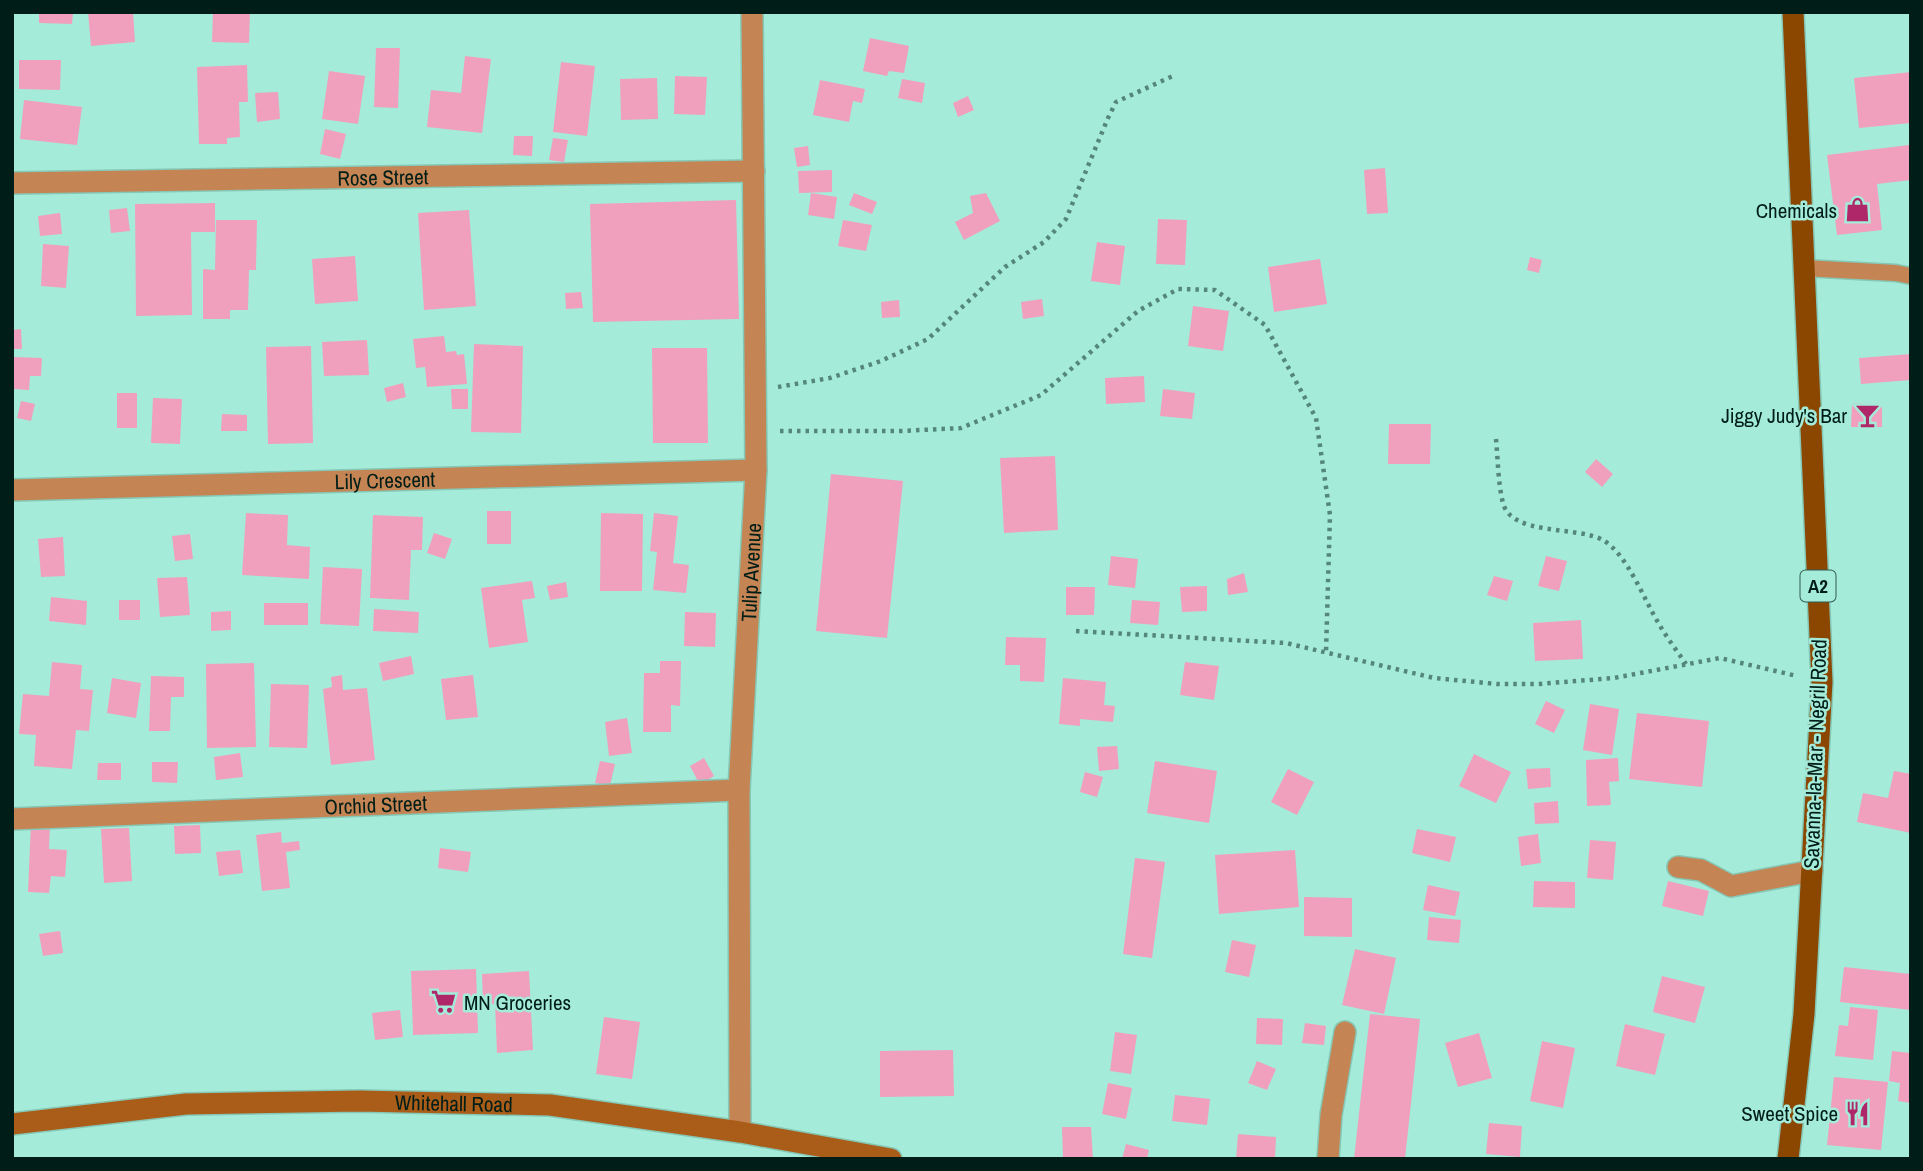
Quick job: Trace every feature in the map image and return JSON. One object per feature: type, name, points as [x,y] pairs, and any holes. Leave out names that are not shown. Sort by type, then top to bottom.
[{"type":"main road","name":"Savanna-la-Mar - Negril Road","points":[[1788,1159],[1804,1014],[1822,682],[1793,12]]},
{"type":"main road","name":"Whitehall Road","points":[[12,1124],[186,1104],[359,1101],[550,1105],[740,1132],[891,1159]]},
{"type":"street","name":"Tulip Avenue","points":[[740,1132],[739,790],[756,470],[757,391],[752,12]]},
{"type":"street","name":"Rose Street","points":[[12,183],[754,171]]},
{"type":"street","name":"Lily Crescent","points":[[12,490],[756,470]]},
{"type":"street","name":"Orchid Street","points":[[12,819],[739,790]]},
{"type":"street","points":[[1678,867],[1701,870],[1731,886],[1812,871]]},
{"type":"street","points":[[1328,1159],[1331,1115],[1345,1032]]},
{"type":"lane","points":[[1803,268],[1911,276]]},
{"type":"path","points":[[757,391],[830,378],[881,361],[928,339],[1005,267],[1044,242],[1066,219],[1116,102],[1175,75]]},
{"type":"path","points":[[756,431],[901,431],[961,428],[1041,395],[1138,310],[1178,289],[1215,290],[1265,325],[1316,418],[1330,515],[1326,652]]},
{"type":"path","points":[[1496,439],[1503,506],[1516,520],[1535,527],[1574,531],[1604,540],[1622,558],[1659,625],[1686,664]]},
{"type":"path","points":[[1076,631],[1286,643],[1434,678],[1497,684],[1614,678],[1720,658],[1822,682]]},
{"type":"building","points":[[39,12],[73,12],[72,24],[39,23]]},
{"type":"building","points":[[88,12],[133,12],[135,42],[91,46]]},
{"type":"building","points":[[213,12],[250,12],[249,43],[212,42]]},
{"type":"building","points":[[870,38],[909,46],[904,73],[889,71],[887,76],[863,71]]},
{"type":"building","points":[[376,48],[400,48],[398,108],[374,107]]},
{"type":"building","points":[[465,56],[491,59],[482,133],[427,127],[431,90],[461,93]]},
{"type":"building","points":[[19,60],[61,60],[60,90],[19,89]]},
{"type":"building","points":[[561,62],[595,66],[587,136],[553,132]]},
{"type":"building","points":[[247,65],[248,102],[239,102],[240,137],[227,138],[227,144],[199,144],[197,67]]},
{"type":"building","points":[[329,71],[365,76],[358,124],[322,119]]},
{"type":"building","points":[[1911,72],[1911,123],[1859,128],[1854,78]]},
{"type":"building","points":[[675,76],[707,77],[705,115],[674,114]]},
{"type":"building","points":[[657,78],[658,119],[621,120],[620,79]]},
{"type":"building","points":[[902,79],[925,83],[922,103],[898,98]]},
{"type":"building","points":[[820,80],[865,89],[862,103],[853,101],[849,122],[813,115]]},
{"type":"building","points":[[278,92],[280,119],[257,122],[255,93]]},
{"type":"building","points":[[968,96],[974,110],[958,117],[953,103]]},
{"type":"building","points":[[24,100],[82,107],[77,145],[20,139]]},
{"type":"building","points":[[325,129],[346,134],[340,159],[320,154]]},
{"type":"building","points":[[514,136],[533,136],[532,156],[513,155]]},
{"type":"building","points":[[553,138],[568,140],[564,162],[549,160]]},
{"type":"building","points":[[1909,145],[1911,180],[1877,184],[1882,230],[1837,235],[1827,155]]},
{"type":"building","points":[[808,146],[810,165],[797,167],[794,148]]},
{"type":"building","points":[[1385,168],[1388,213],[1367,214],[1364,170]]},
{"type":"building","points":[[832,170],[832,192],[799,193],[798,171]]},
{"type":"building","points":[[811,193],[837,197],[834,219],[808,215]]},
{"type":"building","points":[[854,193],[877,202],[872,214],[849,205]]},
{"type":"building","points":[[986,193],[1000,221],[964,240],[955,222],[973,213],[970,196]]},
{"type":"building","points":[[736,200],[739,319],[593,322],[590,204]]},
{"type":"building","points":[[215,203],[215,232],[191,232],[192,315],[136,316],[135,204]]},
{"type":"building","points":[[127,208],[130,231],[111,233],[109,210]]},
{"type":"building","points":[[469,210],[476,306],[424,310],[418,213]]},
{"type":"building","points":[[60,213],[62,234],[40,236],[38,216]]},
{"type":"building","points":[[1158,219],[1187,220],[1185,265],[1156,264]]},
{"type":"building","points":[[216,220],[257,220],[256,270],[249,270],[248,310],[230,310],[230,319],[203,319],[203,269],[215,270]]},
{"type":"building","points":[[843,220],[872,225],[866,251],[838,246]]},
{"type":"building","points":[[1097,242],[1125,246],[1120,285],[1091,281]]},
{"type":"building","points":[[43,244],[69,246],[66,288],[41,286]]},
{"type":"building","points":[[355,256],[358,301],[315,304],[312,259]]},
{"type":"building","points":[[1530,257],[1542,260],[1539,273],[1527,270]]},
{"type":"building","points":[[1320,259],[1327,304],[1274,312],[1268,267]]},
{"type":"building","points":[[581,292],[583,308],[566,309],[565,293]]},
{"type":"building","points":[[1042,299],[1044,316],[1023,319],[1021,302]]},
{"type":"building","points":[[899,300],[900,317],[882,318],[881,302]]},
{"type":"building","points":[[1193,306],[1229,311],[1223,351],[1188,346]]},
{"type":"building","points":[[21,329],[22,349],[12,349],[12,330]]},
{"type":"building","points":[[444,336],[446,352],[464,354],[467,384],[427,387],[425,367],[416,368],[413,339]]},
{"type":"building","points":[[367,340],[369,375],[324,376],[322,342]]},
{"type":"building","points":[[474,344],[523,346],[521,433],[471,432]]},
{"type":"building","points":[[311,346],[313,443],[268,444],[266,347]]},
{"type":"building","points":[[652,348],[707,348],[708,443],[653,443]]},
{"type":"building","points":[[1911,354],[1911,380],[1861,384],[1859,358]]},
{"type":"building","points":[[14,357],[42,358],[41,376],[30,376],[29,390],[13,389]]},
{"type":"building","points":[[1144,376],[1145,402],[1106,404],[1105,378]]},
{"type":"building","points":[[403,383],[406,397],[387,402],[384,388]]},
{"type":"building","points":[[451,389],[468,389],[468,409],[452,409]]},
{"type":"building","points":[[1163,389],[1195,393],[1192,419],[1160,416]]},
{"type":"building","points":[[117,393],[137,393],[137,428],[117,428]]},
{"type":"building","points":[[153,398],[182,399],[180,444],[151,443]]},
{"type":"building","points":[[21,401],[35,404],[31,421],[17,418]]},
{"type":"building","name":"Jiggy Judy's Bar","points":[[1852,403],[1882,404],[1882,427],[1851,427]]},
{"type":"building","points":[[222,414],[247,415],[247,431],[221,431]]},
{"type":"building","points":[[1389,424],[1431,424],[1430,464],[1388,464]]},
{"type":"building","points":[[1055,456],[1058,530],[1004,533],[1000,458]]},
{"type":"building","points":[[1596,459],[1613,474],[1602,487],[1585,472]]},
{"type":"building","points":[[831,474],[903,481],[887,638],[816,631]]},
{"type":"building","points":[[487,511],[511,511],[511,544],[487,544]]},
{"type":"building","points":[[246,513],[288,515],[287,545],[310,547],[309,579],[242,575]]},
{"type":"building","points":[[601,513],[643,514],[642,591],[600,591]]},
{"type":"building","points":[[654,513],[678,516],[673,563],[689,565],[686,593],[653,590],[657,552],[650,551]]},
{"type":"building","points":[[373,515],[423,517],[422,550],[411,550],[409,600],[370,598]]},
{"type":"building","points":[[434,533],[452,539],[445,559],[427,553]]},
{"type":"building","points":[[190,534],[193,559],[175,561],[172,536]]},
{"type":"building","points":[[63,537],[65,576],[41,577],[38,539]]},
{"type":"building","points":[[1111,556],[1138,559],[1135,588],[1108,585]]},
{"type":"building","points":[[1546,556],[1567,561],[1559,591],[1538,586]]},
{"type":"building","points":[[323,567],[362,569],[359,626],[320,624]]},
{"type":"building","points":[[1244,573],[1248,592],[1228,595],[1227,579]]},
{"type":"building","points":[[1494,576],[1513,581],[1507,601],[1487,595]]},
{"type":"building","points":[[187,577],[190,615],[160,617],[157,578]]},
{"type":"building","points":[[532,581],[535,598],[522,600],[528,642],[489,648],[481,588]]},
{"type":"building","points":[[566,582],[568,597],[550,600],[547,586]]},
{"type":"building","points":[[1207,586],[1207,611],[1182,612],[1180,587]]},
{"type":"building","points":[[1066,587],[1095,587],[1094,615],[1066,615]]},
{"type":"building","points":[[51,597],[87,601],[86,625],[49,621]]},
{"type":"building","points":[[119,600],[140,600],[140,620],[119,620]]},
{"type":"building","points":[[1132,600],[1160,602],[1158,625],[1130,623]]},
{"type":"building","points":[[264,603],[308,603],[308,625],[264,625]]},
{"type":"building","points":[[374,609],[419,612],[418,633],[373,631]]},
{"type":"building","points":[[231,611],[231,630],[211,631],[211,612]]},
{"type":"building","points":[[685,612],[716,613],[715,647],[684,646]]},
{"type":"building","points":[[1581,620],[1583,659],[1535,661],[1533,623]]},
{"type":"building","points":[[1006,637],[1046,638],[1044,682],[1020,681],[1020,665],[1005,665]]},
{"type":"building","points":[[411,656],[414,674],[383,681],[379,663]]},
{"type":"building","points":[[660,661],[681,661],[680,706],[671,705],[671,732],[643,732],[644,673],[660,673]]},
{"type":"building","points":[[52,662],[82,665],[80,689],[93,690],[89,731],[76,730],[72,769],[34,766],[36,735],[19,734],[23,694],[49,696]]},
{"type":"building","points":[[1185,662],[1219,666],[1214,700],[1180,695]]},
{"type":"building","points":[[254,663],[256,747],[207,748],[206,664]]},
{"type":"building","points":[[342,675],[343,690],[367,688],[375,760],[331,765],[323,689],[332,687],[331,677]]},
{"type":"building","points":[[473,675],[478,717],[446,720],[441,679]]},
{"type":"building","points":[[151,676],[184,677],[184,697],[171,697],[170,731],[149,731]]},
{"type":"building","points":[[112,678],[141,683],[136,718],[107,713]]},
{"type":"building","points":[[1063,678],[1106,682],[1104,705],[1115,706],[1113,722],[1080,719],[1080,726],[1059,724]]},
{"type":"building","points":[[271,684],[309,685],[307,748],[269,747]]},
{"type":"building","points":[[1546,701],[1565,710],[1554,733],[1535,724]]},
{"type":"building","points":[[1590,704],[1619,709],[1612,755],[1583,750]]},
{"type":"building","points":[[1637,713],[1709,721],[1702,787],[1629,779]]},
{"type":"building","points":[[627,718],[632,753],[609,756],[605,722]]},
{"type":"building","points":[[1117,746],[1119,769],[1099,771],[1097,747]]},
{"type":"building","points":[[240,753],[243,777],[216,780],[214,757]]},
{"type":"building","points":[[1474,754],[1511,772],[1496,803],[1459,786]]},
{"type":"building","points":[[704,758],[714,776],[700,785],[690,766]]},
{"type":"building","points":[[1618,758],[1619,781],[1609,782],[1611,805],[1587,806],[1586,760]]},
{"type":"building","points":[[600,761],[615,764],[610,786],[595,783]]},
{"type":"building","points":[[1155,761],[1217,771],[1209,823],[1147,813]]},
{"type":"building","points":[[152,762],[178,762],[177,783],[152,782]]},
{"type":"building","points":[[98,763],[121,763],[121,780],[97,780]]},
{"type":"building","points":[[1550,768],[1551,787],[1528,789],[1526,769]]},
{"type":"building","points":[[1288,769],[1314,782],[1297,815],[1271,802]]},
{"type":"building","points":[[1894,771],[1911,774],[1911,833],[1857,822],[1863,793],[1888,798]]},
{"type":"building","points":[[1085,772],[1103,777],[1097,797],[1080,792]]},
{"type":"building","points":[[1558,801],[1559,823],[1535,824],[1534,803]]},
{"type":"building","points":[[31,823],[50,824],[49,849],[67,850],[65,877],[51,876],[49,893],[28,892]]},
{"type":"building","points":[[200,825],[201,853],[175,854],[174,826]]},
{"type":"building","points":[[129,828],[132,881],[104,883],[101,829]]},
{"type":"building","points":[[1417,829],[1456,837],[1450,862],[1412,853]]},
{"type":"building","points":[[281,832],[282,843],[299,841],[300,850],[286,852],[290,888],[262,891],[256,835]]},
{"type":"building","points":[[1538,834],[1541,863],[1521,866],[1518,837]]},
{"type":"building","points":[[1590,840],[1616,842],[1613,880],[1587,878]]},
{"type":"building","points":[[440,848],[471,852],[468,872],[438,868]]},
{"type":"building","points":[[240,850],[243,873],[219,876],[216,852]]},
{"type":"building","points":[[1295,850],[1299,907],[1219,914],[1215,855]]},
{"type":"building","points":[[1135,858],[1165,862],[1152,958],[1123,954]]},
{"type":"building","points":[[1534,881],[1575,882],[1575,908],[1533,907]]},
{"type":"building","points":[[1668,881],[1709,891],[1703,916],[1662,906]]},
{"type":"building","points":[[1428,885],[1460,892],[1455,916],[1423,910]]},
{"type":"building","points":[[1304,897],[1352,898],[1352,937],[1304,936]]},
{"type":"building","points":[[1429,917],[1461,920],[1459,943],[1427,940]]},
{"type":"building","points":[[60,931],[63,953],[43,956],[39,934]]},
{"type":"building","points":[[1232,940],[1256,945],[1249,977],[1225,972]]},
{"type":"building","points":[[1355,949],[1396,958],[1384,1014],[1342,1005]]},
{"type":"building","points":[[1844,967],[1911,974],[1911,1010],[1840,1002]]},
{"type":"building","name":"MN Groceries","points":[[476,969],[478,1033],[413,1035],[411,971]]},
{"type":"building","points":[[529,971],[533,1050],[497,1053],[495,1004],[483,1005],[482,974]]},
{"type":"building","points":[[1662,976],[1705,987],[1695,1023],[1653,1012]]},
{"type":"building","points":[[1850,1007],[1878,1010],[1873,1060],[1835,1056],[1839,1025],[1848,1026]]},
{"type":"building","points":[[400,1010],[403,1037],[375,1040],[372,1013]]},
{"type":"building","points":[[1370,1014],[1420,1019],[1405,1159],[1354,1159]]},
{"type":"building","points":[[604,1017],[640,1022],[632,1079],[596,1074]]},
{"type":"building","points":[[1257,1018],[1283,1019],[1282,1045],[1256,1044]]},
{"type":"building","points":[[1305,1023],[1326,1026],[1324,1045],[1302,1043]]},
{"type":"building","points":[[1625,1024],[1665,1034],[1655,1075],[1616,1066]]},
{"type":"building","points":[[1115,1032],[1137,1035],[1131,1074],[1110,1071]]},
{"type":"building","points":[[1479,1033],[1492,1078],[1458,1087],[1445,1043]]},
{"type":"building","points":[[1542,1041],[1575,1048],[1563,1108],[1530,1101]]},
{"type":"building","points":[[953,1050],[954,1096],[880,1097],[880,1051]]},
{"type":"building","points":[[1892,1051],[1911,1053],[1911,1103],[1898,1101],[1900,1083],[1889,1081]]},
{"type":"building","points":[[1257,1061],[1276,1069],[1267,1090],[1248,1083]]},
{"type":"building","name":"Sweet Spice","points":[[1834,1077],[1888,1082],[1881,1150],[1827,1145]]},
{"type":"building","points":[[1108,1083],[1132,1088],[1126,1119],[1102,1114]]},
{"type":"building","points":[[1175,1095],[1210,1099],[1207,1125],[1172,1121]]},
{"type":"building","points":[[1489,1123],[1522,1126],[1520,1157],[1486,1154]]},
{"type":"building","points":[[1062,1127],[1091,1127],[1093,1159],[1063,1159]]},
{"type":"building","points":[[1238,1134],[1276,1137],[1275,1159],[1236,1159]]},
{"type":"building","points":[[1126,1144],[1149,1150],[1147,1159],[1122,1159]]},
{"type":"place","name":"Chemicals","points":[[1857,210]]},
{"type":"place","name":"Jiggy Judy's Bar","points":[[1867,415]]},
{"type":"place","name":"MN Groceries","points":[[444,1002]]},
{"type":"place","name":"Sweet Spice","points":[[1858,1113]]}]
